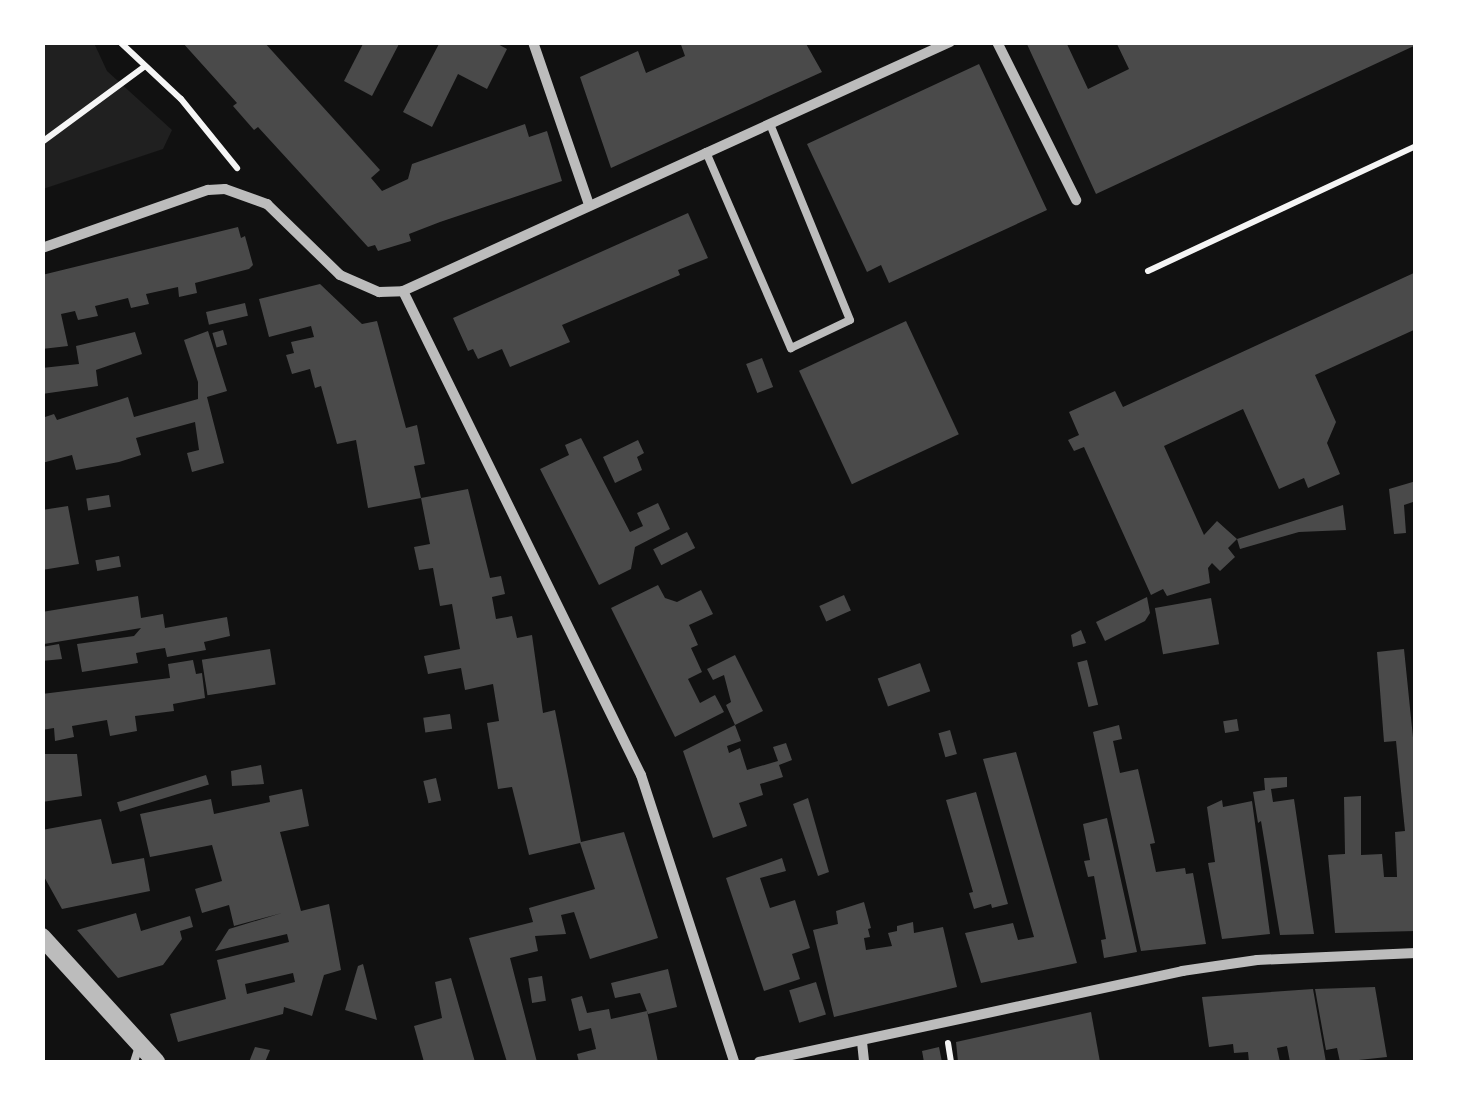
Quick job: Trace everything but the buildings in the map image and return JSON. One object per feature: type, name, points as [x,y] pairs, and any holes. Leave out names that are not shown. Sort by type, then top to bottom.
[{"type":"street","points":[[533,42],[589,205]]},
{"type":"street","points":[[42,248],[208,190],[243,192],[266,204],[340,275],[378,292],[403,291],[950,42]]},
{"type":"street","points":[[998,42],[1076,200]]},
{"type":"street","points":[[403,291],[641,774],[734,1062]]},
{"type":"street","points":[[42,936],[156,1062]]},
{"type":"street","points":[[759,1062],[1221,964],[1416,953]]},
{"type":"street","points":[[141,1042],[172,1062]]},
{"type":"street","points":[[862,1042],[864,1062]]},
{"type":"lane","points":[[706,152],[791,348],[850,320],[770,124]]},
{"type":"lane","points":[[134,1062],[141,1042]]},
{"type":"path","points":[[120,42],[181,99],[266,204]]},
{"type":"path","points":[[42,142],[145,66]]},
{"type":"path","points":[[1148,271],[1416,146]]},
{"type":"shaded area","points":[[42,43],[94,43],[107,71],[172,130],[163,149],[43,189]]}]
